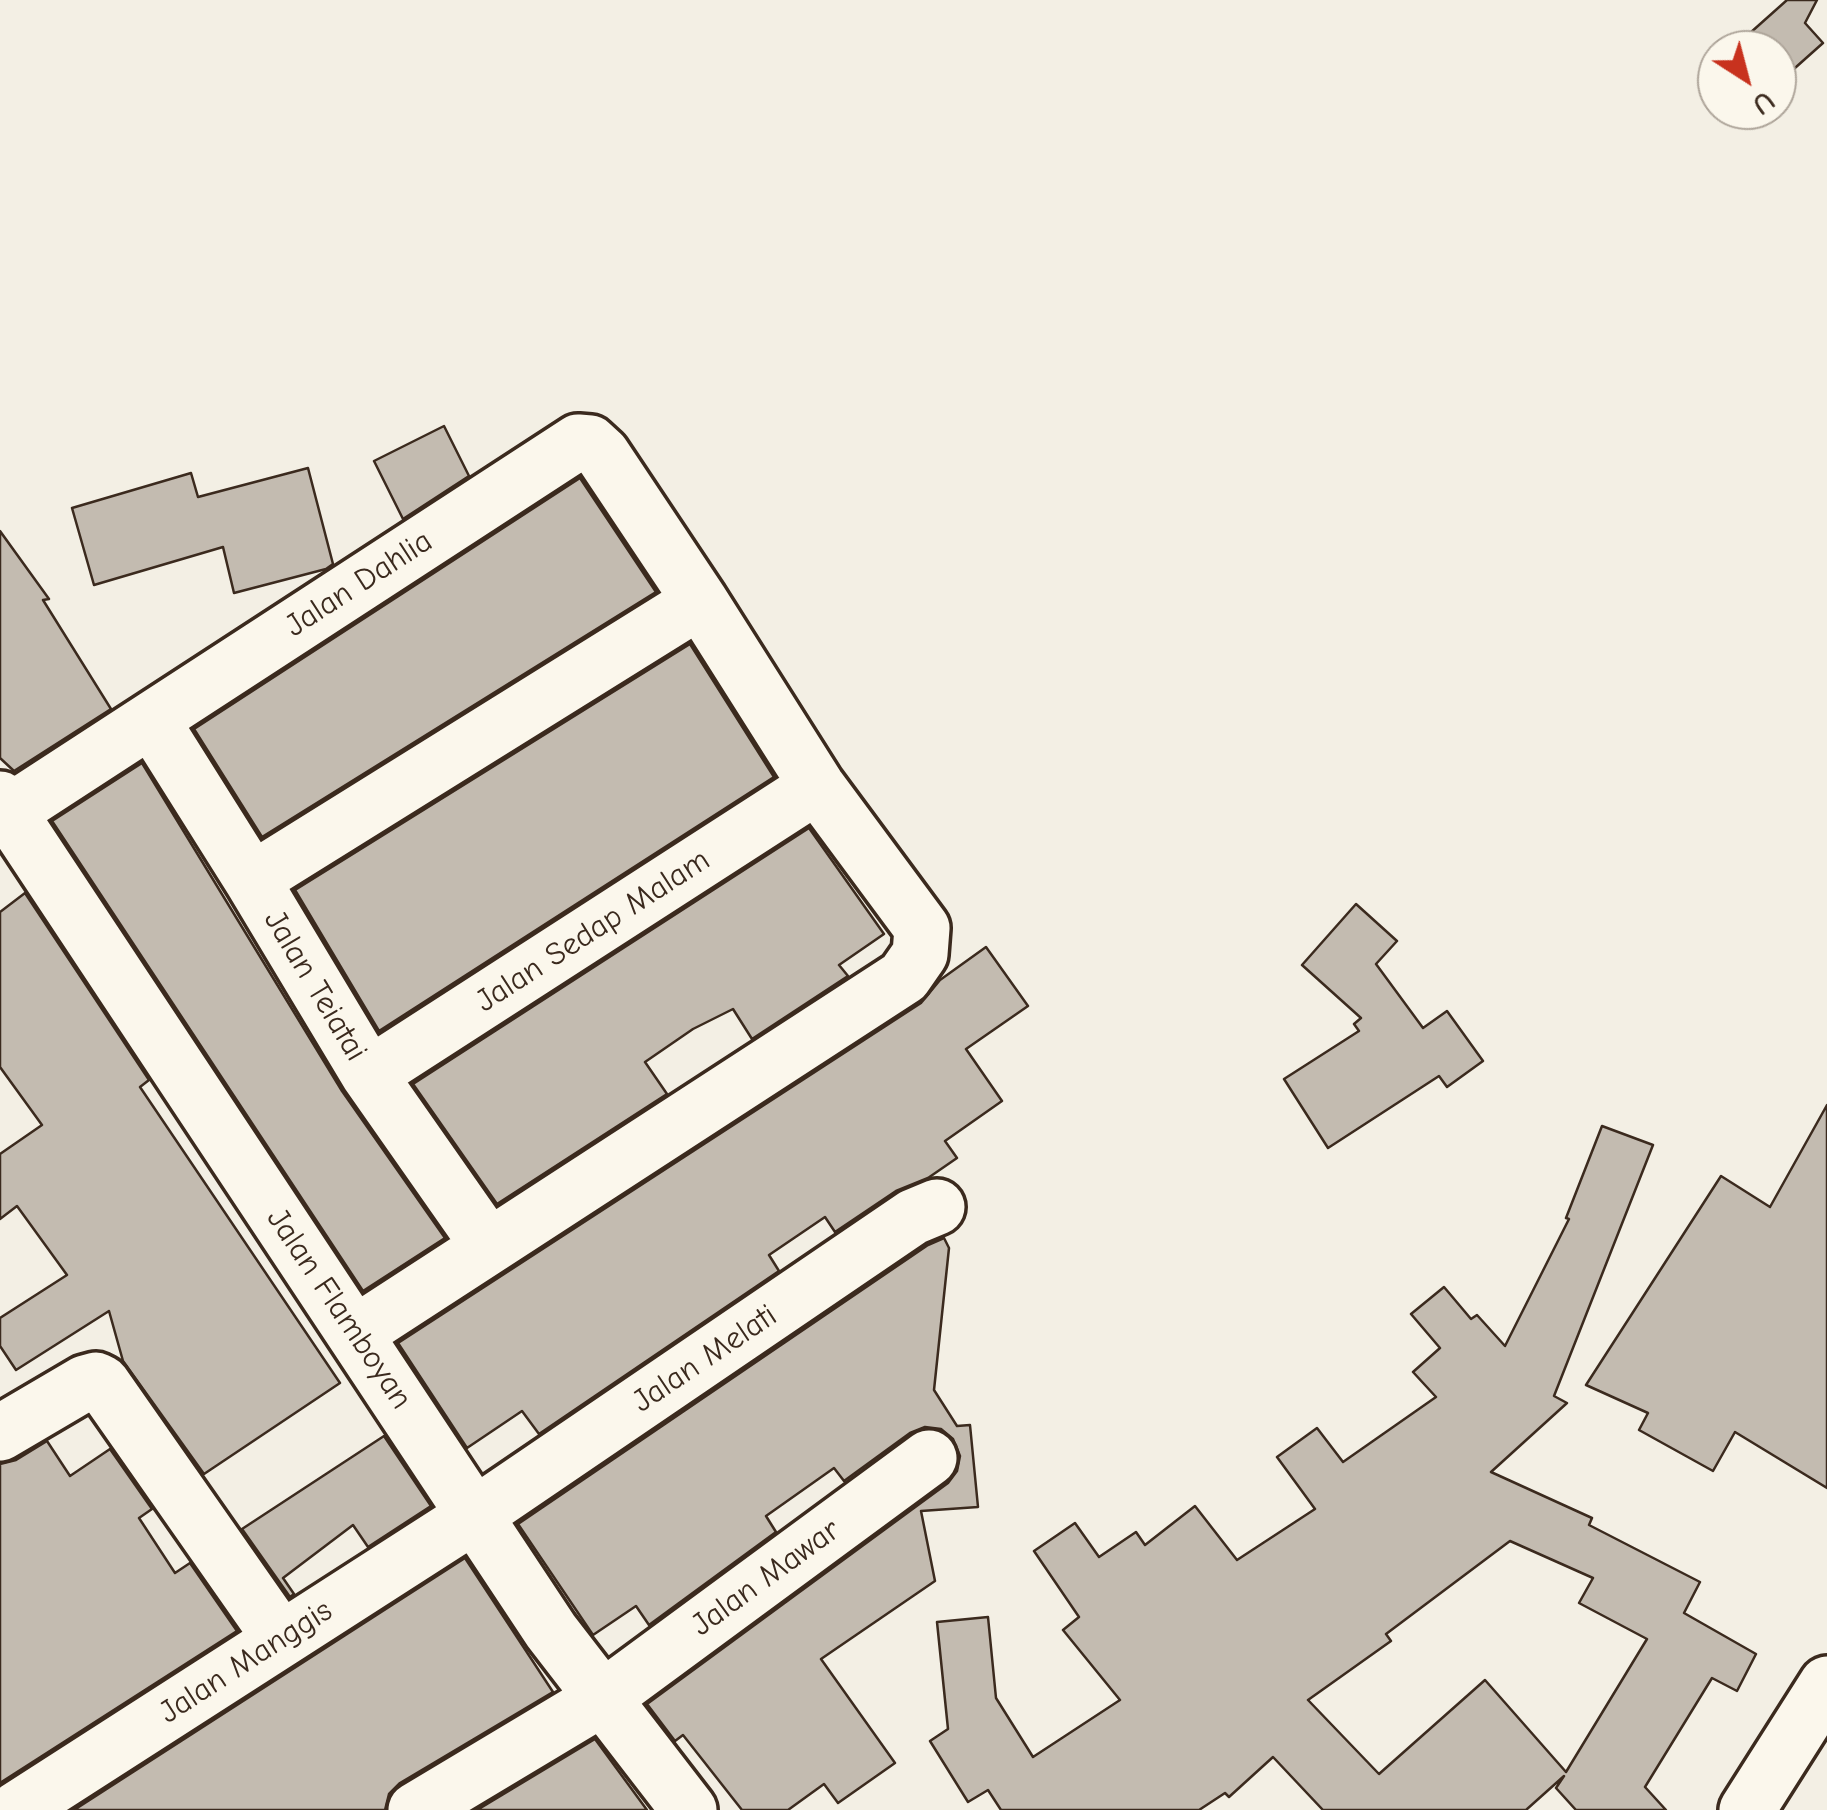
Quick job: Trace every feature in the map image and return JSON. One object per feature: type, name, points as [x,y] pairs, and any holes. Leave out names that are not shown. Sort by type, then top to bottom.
[{"type":"street","name":"Jalan Dahlia","points":[[3,810],[152,721],[578,442],[590,444],[602,454],[700,601]]},
{"type":"street","points":[[252,880],[700,601],[816,786],[922,928],[915,963],[904,977],[356,1333]]},
{"type":"street","name":"Jalan Teiatai","points":[[152,721],[368,1075],[488,1245]]},
{"type":"street","name":"Jalan Sedap Malam","points":[[368,1075],[816,786]]},
{"type":"street","name":"Jalan Flamboyan","points":[[3,810],[356,1333],[551,1631],[689,1810]]},
{"type":"street","name":"Jalan Melati","points":[[475,1514],[912,1217],[937,1207]]},
{"type":"street","points":[[0,1433],[85,1383],[102,1383],[281,1640]]},
{"type":"street","name":"Jalan Mawar","points":[[416,1810],[602,1698],[928,1458]]},
{"type":"street","name":"Jalan Manggis","points":[[16,1810],[475,1514]]},
{"type":"street","points":[[1747,1810],[1827,1684]]},
{"type":"building","points":[[1787,0],[1817,0],[1805,23],[1823,43],[1797,66],[1797,30],[1753,30]]},
{"type":"building","points":[[444,426],[469,476],[403,519],[374,461]]},
{"type":"building","points":[[308,468],[333,564],[326,569],[234,593],[223,547],[94,585],[72,508],[191,473],[198,497]]},
{"type":"building","points":[[580,478],[656,592],[262,837],[194,729]]},
{"type":"building","points":[[0,531],[49,599],[43,600],[111,709],[14,771],[0,758]]},
{"type":"building","points":[[690,644],[774,777],[379,1031],[295,890]]},
{"type":"building","points":[[142,763],[342,1091],[445,1238],[363,1291],[52,821]]},
{"type":"building","points":[[809,828],[884,934],[839,965],[848,976],[752,1039],[733,1009],[693,1029],[645,1062],[667,1094],[497,1204],[413,1084]]},
{"type":"building","points":[[25,893],[149,1080],[140,1087],[340,1383],[204,1474],[123,1361],[109,1311],[16,1370],[0,1346],[0,1318],[67,1275],[17,1206],[0,1219],[0,1154],[42,1125],[0,1067],[0,912]]},
{"type":"building","points":[[1356,904],[1397,941],[1376,964],[1423,1028],[1447,1011],[1483,1061],[1447,1087],[1439,1076],[1328,1148],[1284,1079],[1359,1031],[1354,1024],[1361,1018],[1302,965]]},
{"type":"building","points":[[986,947],[1028,1006],[966,1049],[1002,1101],[945,1141],[957,1158],[928,1178],[896,1191],[835,1232],[825,1217],[769,1255],[779,1271],[539,1434],[522,1411],[467,1448],[398,1343],[921,1003],[940,980]]},
{"type":"building","points":[[1827,1105],[1827,1488],[1735,1432],[1713,1471],[1639,1430],[1648,1413],[1586,1385],[1721,1176],[1770,1207]]},
{"type":"building","points":[[1602,1126],[1653,1145],[1554,1396],[1567,1403],[1491,1472],[1592,1518],[1589,1525],[1700,1582],[1684,1613],[1756,1654],[1737,1691],[1712,1678],[1645,1787],[1666,1810],[1576,1810],[1556,1788],[1564,1776],[1526,1810],[1323,1810],[1273,1757],[1229,1797],[1225,1793],[1199,1810],[1001,1810],[988,1790],[968,1802],[930,1741],[948,1729],[937,1622],[988,1617],[996,1698],[1033,1757],[1120,1700],[1063,1630],[1079,1617],[1034,1551],[1075,1523],[1099,1557],[1136,1532],[1145,1545],[1195,1506],[1237,1560],[1315,1509],[1277,1457],[1317,1428],[1343,1462],[1436,1397],[1413,1372],[1440,1348],[1411,1314],[1444,1287],[1471,1319],[1477,1315],[1505,1346],[1569,1219],[1566,1218]],"holes":[[[1510,1541],[1593,1578],[1579,1603],[1647,1639],[1566,1772],[1485,1680],[1379,1774],[1308,1700],[1391,1641],[1386,1634]]]},
{"type":"building","points":[[944,1238],[949,1248],[934,1390],[957,1426],[970,1425],[978,1507],[921,1511],[935,1581],[821,1659],[895,1763],[838,1803],[824,1784],[788,1810],[742,1810],[683,1735],[675,1741],[647,1704],[948,1483],[957,1471],[960,1456],[953,1439],[941,1429],[925,1427],[910,1433],[844,1481],[834,1468],[766,1516],[776,1532],[649,1625],[636,1606],[593,1635],[518,1524],[928,1245]]},
{"type":"building","points":[[384,1436],[431,1506],[368,1547],[353,1525],[283,1578],[294,1594],[290,1597],[242,1529]]},
{"type":"building","points":[[47,1441],[70,1476],[110,1449],[152,1509],[139,1518],[175,1573],[190,1563],[237,1631],[0,1783],[0,1464],[16,1460]]},
{"type":"building","points":[[465,1558],[553,1692],[400,1783],[389,1794],[385,1810],[74,1810]]},
{"type":"building","points":[[595,1739],[647,1810],[477,1810]]}]
